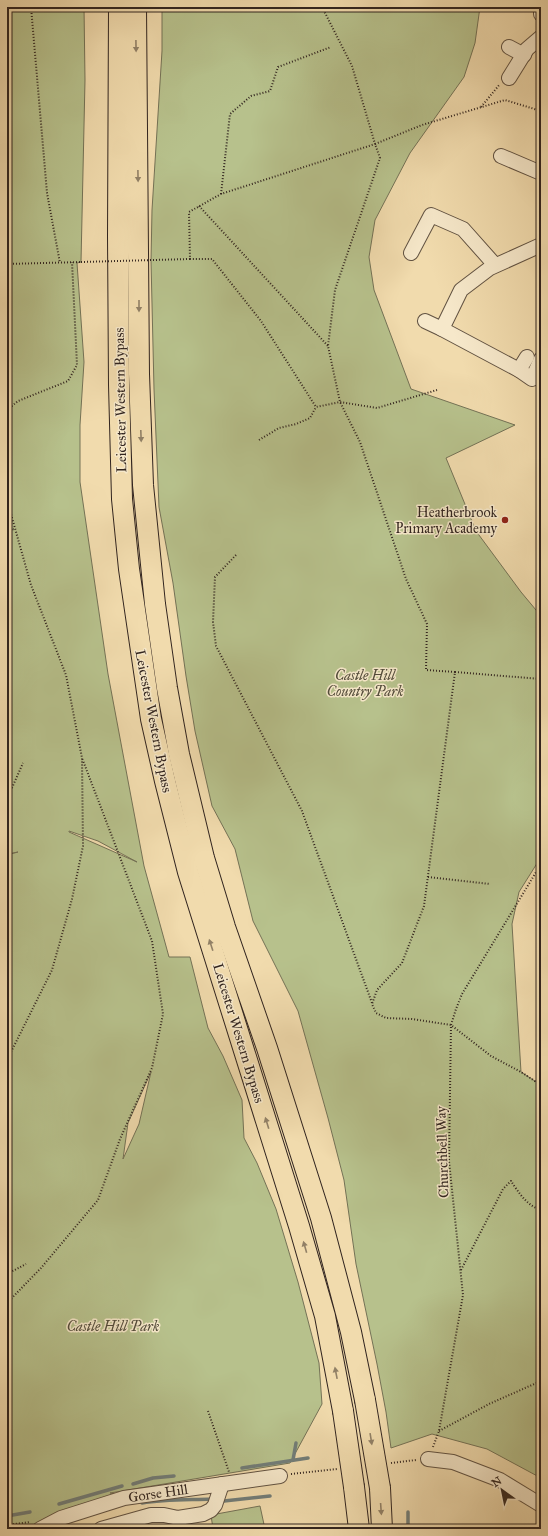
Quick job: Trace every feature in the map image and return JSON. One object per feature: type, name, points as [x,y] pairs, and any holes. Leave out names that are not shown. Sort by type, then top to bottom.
[{"type":"highway","name":"Leicester Western Bypass","points":[[119,7],[118,236],[119,385],[122,499],[129,569],[151,719],[188,872],[299,1226],[325,1316],[343,1411],[354,1487]]},
{"type":"highway","name":"Leicester Western Bypass","points":[[136,7],[139,374],[143,485],[155,604],[167,688],[179,754],[204,858],[321,1218],[351,1332],[365,1400],[380,1488],[382,1529]]},
{"type":"highway","points":[[354,1487],[354,1529]]},
{"type":"highway","points":[[354,1487],[359,1529]]},
{"type":"street","points":[[541,8],[541,14]]},
{"type":"street","points":[[509,78],[527,49],[541,37]]},
{"type":"street","points":[[509,47],[524,55]]},
{"type":"street","points":[[501,156],[541,173]]},
{"type":"street","points":[[411,253],[431,215],[463,229],[495,265]]},
{"type":"street","points":[[442,329],[461,290],[495,265],[541,245]]},
{"type":"street","points":[[425,321],[519,370],[532,379],[541,359]]},
{"type":"street","points":[[519,370],[527,357]]},
{"type":"street","points":[[428,1459],[453,1462],[500,1480],[541,1505]]},
{"type":"street","name":"Gorse Hill","points":[[40,1529],[61,1518],[124,1498],[280,1476]]},
{"type":"street","points":[[101,1529],[151,1515],[164,1515],[178,1518],[203,1514],[211,1510],[228,1483]]},
{"type":"path","points":[[31,7],[47,193],[60,262]]},
{"type":"path","points":[[322,7],[352,66],[380,158],[335,290],[328,346],[340,402],[360,442],[406,579],[427,624],[426,670],[541,678]]},
{"type":"path","points":[[221,194],[230,114],[251,96],[270,91],[278,67],[331,47]]},
{"type":"path","points":[[481,107],[501,82],[509,78]]},
{"type":"path","points":[[190,259],[188,212],[221,194],[376,144],[422,125],[505,100],[541,111]]},
{"type":"path","points":[[199,206],[276,292],[328,346]]},
{"type":"path","points":[[7,264],[22,265],[60,262],[212,259],[261,322],[316,407]]},
{"type":"path","points":[[7,410],[18,401],[68,381],[77,365],[72,262]]},
{"type":"path","points":[[259,440],[278,428],[296,424],[310,418],[316,407],[340,402],[378,408],[437,390]]},
{"type":"path","points":[[7,500],[31,585],[66,674],[82,758],[83,846],[72,899],[52,970],[7,1060]]},
{"type":"path","points":[[7,527],[16,530]]},
{"type":"path","points":[[236,555],[215,577],[213,622],[216,646],[302,811],[376,1013],[386,1018],[412,1019],[451,1025],[491,1056],[521,1072],[541,1085]]},
{"type":"path","points":[[372,1004],[376,990],[402,963],[424,906],[455,672]]},
{"type":"path","points":[[7,1304],[41,1268],[98,1200],[120,1140],[152,1068],[163,1014],[152,941],[82,758]]},
{"type":"path","points":[[7,799],[23,763]]},
{"type":"path","name":"Churchbell Way","points":[[428,1459],[439,1431],[463,1295],[449,1161],[451,1025],[462,994],[541,864]]},
{"type":"path","points":[[428,877],[490,884]]},
{"type":"path","points":[[460,1271],[502,1189],[511,1181],[522,1198],[538,1209],[541,1209]]},
{"type":"path","points":[[7,1274],[26,1264]]},
{"type":"path","points":[[439,1431],[488,1404],[541,1381]]},
{"type":"path","points":[[208,1411],[228,1483]]},
{"type":"path","points":[[7,1528],[14,1529]]},
{"type":"green space","name":"Castle Hill Park","points":[[7,7],[84,7],[85,80],[81,262],[77,263],[84,362],[80,425],[80,482],[108,674],[144,866],[169,957],[190,957],[208,1028],[223,1056],[242,1100],[244,1138],[257,1163],[276,1209],[298,1282],[319,1363],[322,1404],[290,1463],[110,1493],[123,1495],[34,1529],[7,1529],[7,855],[18,852],[7,854]],"holes":[[[69,832],[98,841],[137,862]],[[151,1072],[139,1124],[123,1159],[128,1123]]]},
{"type":"green space","name":"Castle Hill Country Park","points":[[162,7],[480,7],[475,43],[464,77],[410,153],[375,220],[369,257],[374,290],[411,389],[515,425],[446,458],[476,531],[521,592],[541,616],[541,857],[519,892],[512,924],[521,1072],[541,1085],[541,1478],[487,1449],[432,1434],[391,1448],[377,1364],[356,1264],[344,1180],[328,1118],[298,1011],[253,921],[235,849],[212,806],[195,731],[173,583],[159,507],[151,261],[152,210],[162,51]]},
{"type":"green space","points":[[260,1506],[265,1529],[213,1529],[211,1515]]},
{"type":"waterway","points":[[293,1460],[296,1443]]},
{"type":"waterway","points":[[242,1468],[308,1458]]},
{"type":"waterway","points":[[133,1484],[153,1478],[174,1476]]},
{"type":"waterway","points":[[59,1504],[122,1486]]},
{"type":"waterway","points":[[224,1501],[270,1496]]},
{"type":"waterway","points":[[142,1503],[168,1500],[212,1499]]},
{"type":"waterway","points":[[7,1516],[30,1512]]},
{"type":"waterway","points":[[408,1512],[408,1529]]},
{"type":"place","name":"Heatherbrook Primary Academy","points":[[505,520]]}]
